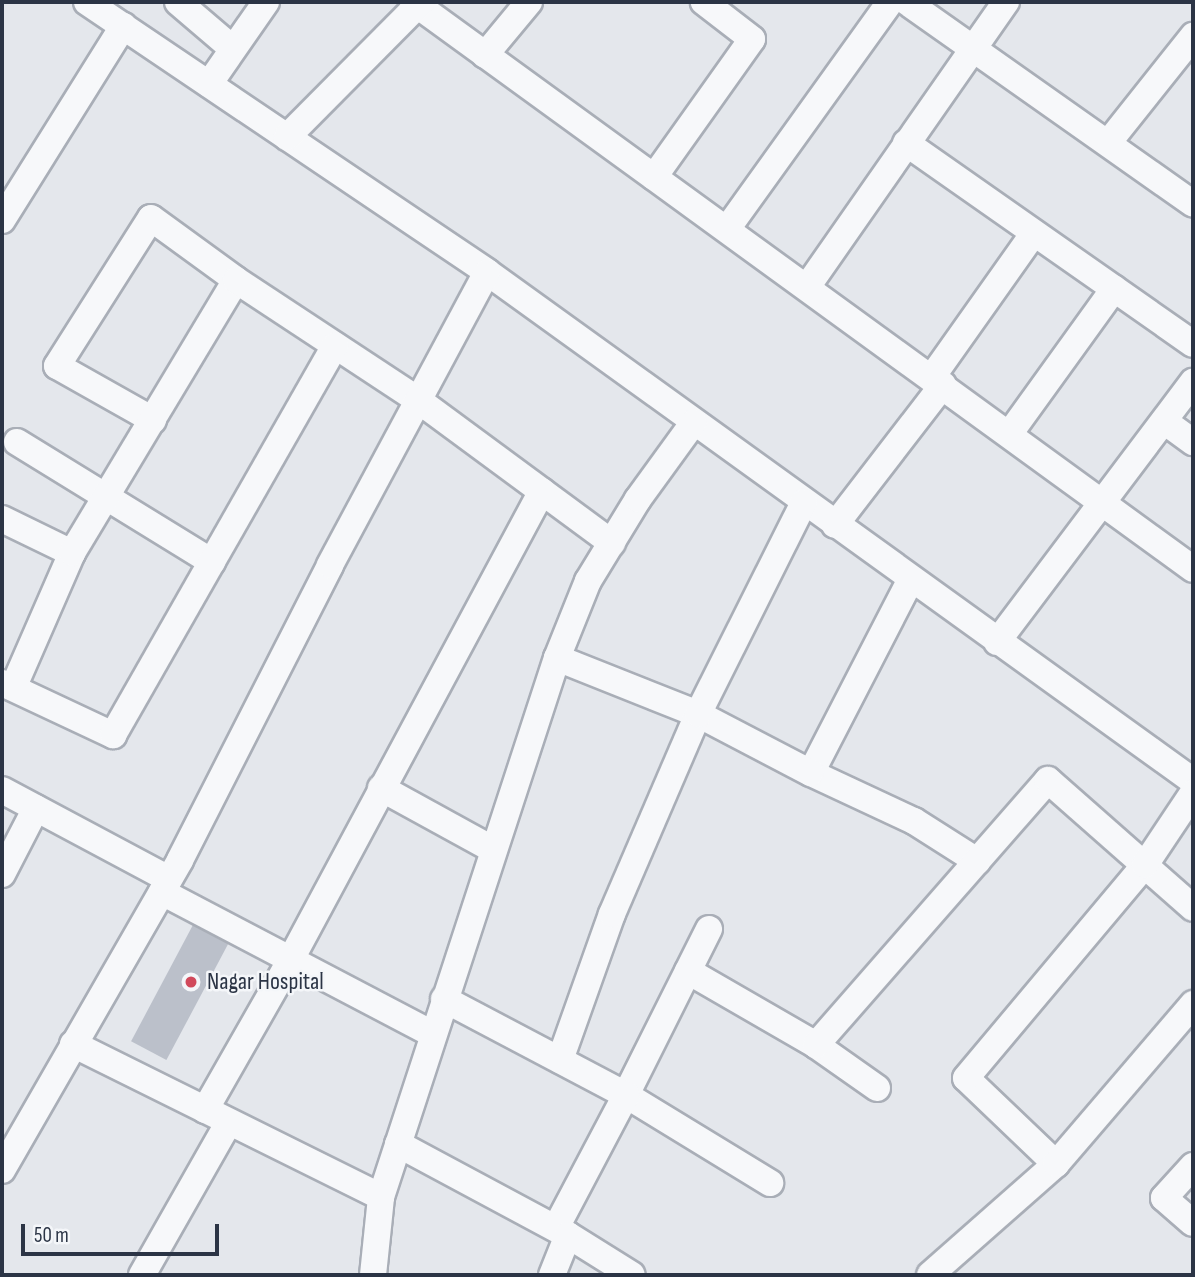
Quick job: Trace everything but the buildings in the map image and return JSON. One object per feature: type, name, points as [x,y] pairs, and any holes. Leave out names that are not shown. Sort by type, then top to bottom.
[{"type":"street","points":[[88,2],[487,272],[1193,781]]},
{"type":"street","points":[[178,2],[233,49]]},
{"type":"street","points":[[209,84],[266,2]]},
{"type":"street","points":[[485,55],[529,2]]},
{"type":"street","points":[[654,177],[752,39],[704,2]]},
{"type":"street","points":[[727,229],[890,2]]},
{"type":"street","points":[[907,2],[1191,198]]},
{"type":"street","points":[[807,286],[1006,2]]},
{"type":"street","points":[[287,137],[417,3],[485,55],[1104,500],[1193,569]]},
{"type":"street","points":[[2,220],[123,26]]},
{"type":"street","points":[[1108,143],[1193,36]]},
{"type":"street","points":[[906,143],[1193,344]]},
{"type":"street","points":[[153,420],[57,366],[151,218],[236,280],[418,400],[612,543]]},
{"type":"street","points":[[835,525],[938,381],[1034,233]]},
{"type":"street","points":[[2,1170],[166,885],[487,272]]},
{"type":"street","points":[[236,280],[72,552],[8,686],[113,735],[335,346]]},
{"type":"street","points":[[1010,433],[1114,289]]},
{"type":"street","points":[[998,642],[1193,382]]},
{"type":"street","points":[[1164,421],[1193,442]]},
{"type":"street","points":[[373,1275],[381,1197],[556,658],[588,581],[694,422]]},
{"type":"street","points":[[17,442],[212,562]]},
{"type":"street","points":[[205,1110],[290,961],[542,491]]},
{"type":"street","points":[[560,1060],[612,914],[698,714],[804,502]]},
{"type":"street","points":[[2,519],[72,552]]},
{"type":"street","points":[[811,773],[911,579]]},
{"type":"street","points":[[556,658],[698,714],[811,773],[914,821],[977,861]]},
{"type":"street","points":[[816,1045],[1048,780],[1193,908]]},
{"type":"street","points":[[381,788],[492,849]]},
{"type":"street","points":[[2,790],[290,961],[433,1034]]},
{"type":"street","points":[[1056,1164],[966,1078],[1145,865],[1193,793]]},
{"type":"street","points":[[2,874],[36,808]]},
{"type":"street","points":[[552,1275],[562,1232],[626,1095],[709,929]]},
{"type":"street","points":[[688,971],[816,1045],[877,1088]]},
{"type":"street","points":[[444,999],[626,1095],[770,1183]]},
{"type":"street","points":[[930,1275],[1056,1164],[1193,1004]]},
{"type":"street","points":[[73,1044],[381,1197]]},
{"type":"street","points":[[142,1275],[229,1122]]},
{"type":"street","points":[[398,1144],[562,1232],[632,1275]]},
{"type":"street","points":[[1193,1166],[1164,1198],[1193,1223]]},
{"type":"place","name":"Nagar Hospital","points":[[191,982]]}]
